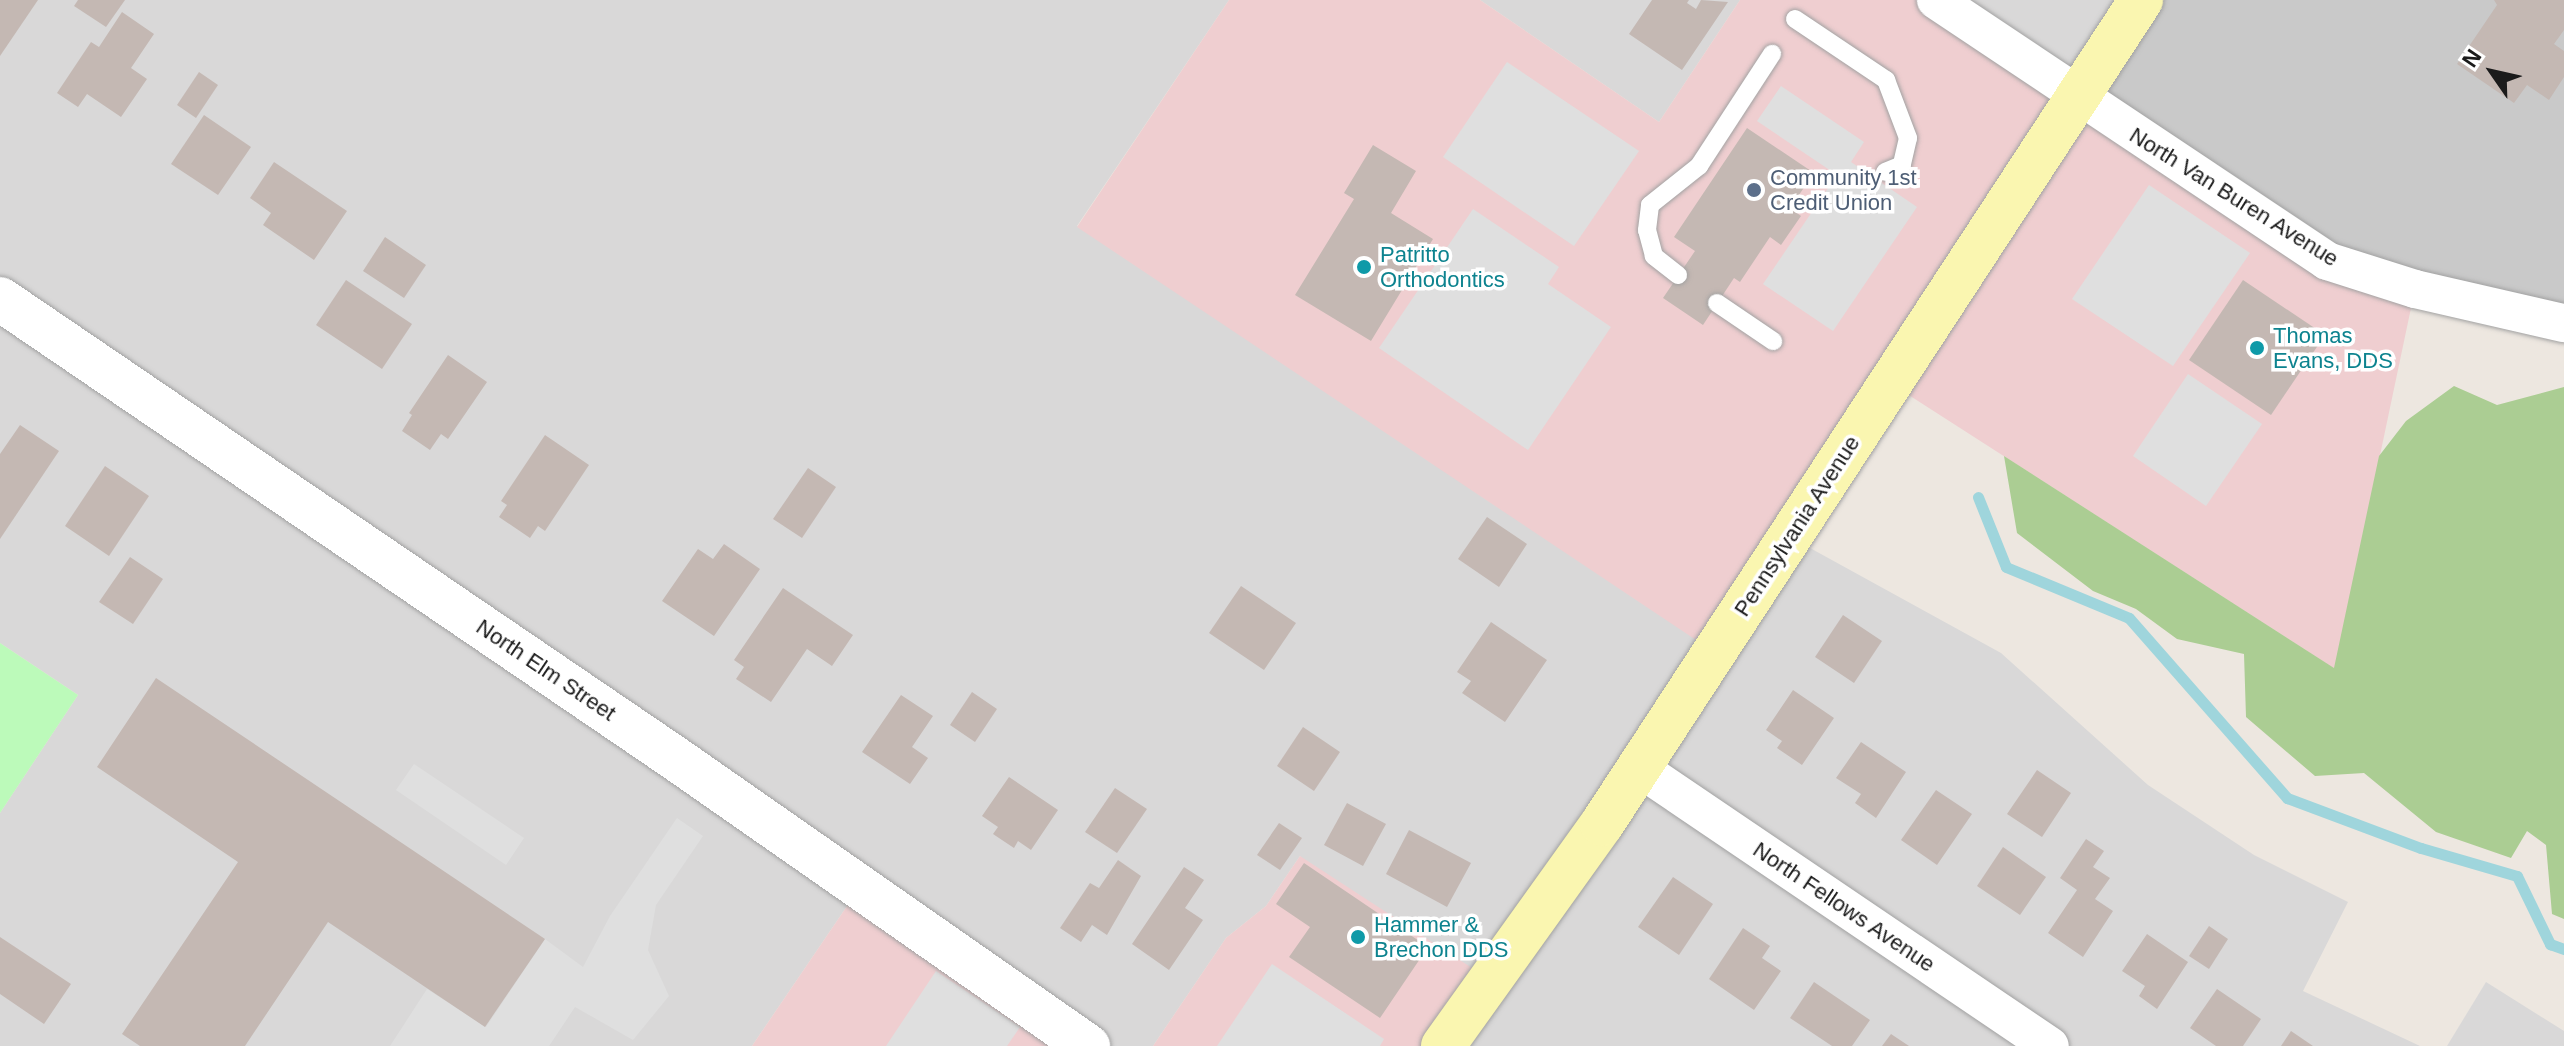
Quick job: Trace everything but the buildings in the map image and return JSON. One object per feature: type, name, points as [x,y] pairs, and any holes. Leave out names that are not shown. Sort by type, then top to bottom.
[{"type":"main road","name":"Pennsylvania Avenue","points":[[1443,1046],[1639,768],[2141,0]]},
{"type":"street","name":"North Van Buren Avenue","points":[[1936,0],[2327,261],[2415,289],[2564,323]]},
{"type":"street","name":"North Elm Street","points":[[0,299],[679,761],[1088,1046]]},
{"type":"street","name":"North Fellows Avenue","points":[[1639,768],[2050,1046]]},
{"type":"lane","points":[[1795,19],[1886,80],[1908,138],[1902,165],[1885,172]]},
{"type":"lane","points":[[1678,275],[1654,256],[1647,230],[1650,205],[1699,166],[1772,54]]},
{"type":"lane","points":[[1717,303],[1773,341]]},
{"type":"shaded area","points":[[0,0],[1229,0],[1077,226],[1790,537],[2001,653],[2148,785],[2254,855],[2348,902],[2303,991],[2420,1046],[1443,1046],[1300,856],[1266,906],[1226,938],[1153,1046],[1088,1046],[860,887],[752,1046],[0,1046],[0,813],[78,695],[0,643]]},
{"type":"shaded area","points":[[1229,0],[1480,0],[1659,122],[1740,0],[1936,0],[2415,289],[2335,669],[1890,383],[1714,652],[1077,227]]},
{"type":"shaded area","points":[[1480,0],[1740,0],[1659,122]]},
{"type":"shaded area","points":[[1936,0],[2141,0],[2077,97]]},
{"type":"shaded area","points":[[2141,0],[2564,0],[2564,323],[2415,289],[2077,97]]},
{"type":"shaded area","points":[[1507,62],[1639,151],[1574,246],[1443,157]]},
{"type":"shaded area","points":[[1781,86],[1864,142],[1851,162],[1917,207],[1833,331],[1763,284],[1837,175],[1757,121]]},
{"type":"shaded area","points":[[2149,185],[2250,253],[2173,366],[2072,299]]},
{"type":"shaded area","points":[[1473,209],[1559,267],[1548,284],[1611,327],[1528,450],[1379,348]]},
{"type":"shaded area","points":[[2188,374],[2262,424],[2206,506],[2133,456]]},
{"type":"shaded area","points":[[414,764],[524,838],[506,865],[396,790]]},
{"type":"shaded area","points":[[677,818],[703,836],[656,905],[648,950],[669,996],[633,1040],[575,1007],[549,1046],[390,1046],[427,989],[486,1027],[545,939],[583,967],[610,916]]},
{"type":"shaded area","points":[[1300,856],[1492,981],[1443,1046],[1153,1046],[1226,938],[1266,906]]},
{"type":"shaded area","points":[[860,887],[1088,1046],[752,1046]]},
{"type":"shaded area","points":[[1272,964],[1384,1039],[1380,1046],[1217,1046]]},
{"type":"shaded area","points":[[936,971],[1020,1027],[1007,1046],[886,1046]]},
{"type":"shaded area","points":[[2486,982],[2564,1031],[2564,1046],[2447,1046]]},
{"type":"green space","points":[[2454,386],[2497,405],[2564,387],[2564,919],[2552,914],[2546,845],[2527,831],[2511,858],[2436,832],[2364,773],[2315,776],[2246,717],[2244,654],[2177,639],[2136,609],[2093,591],[2017,533],[2004,456],[2334,668],[2379,456],[2406,421]]},
{"type":"green space","points":[[0,643],[78,695],[0,813]]},
{"type":"waterway","points":[[1978,497],[2006,567],[2129,618],[2287,798],[2421,848],[2517,876],[2550,944],[2564,949]]},
{"type":"place","name":"Community 1st Credit Union","points":[[1754,190]]},
{"type":"place","name":"Patritto Orthodontics","points":[[1364,267]]},
{"type":"place","name":"Thomas Evans, DDS","points":[[2257,348]]},
{"type":"place","name":"Hammer & Brechon DDS","points":[[1358,937]]}]
